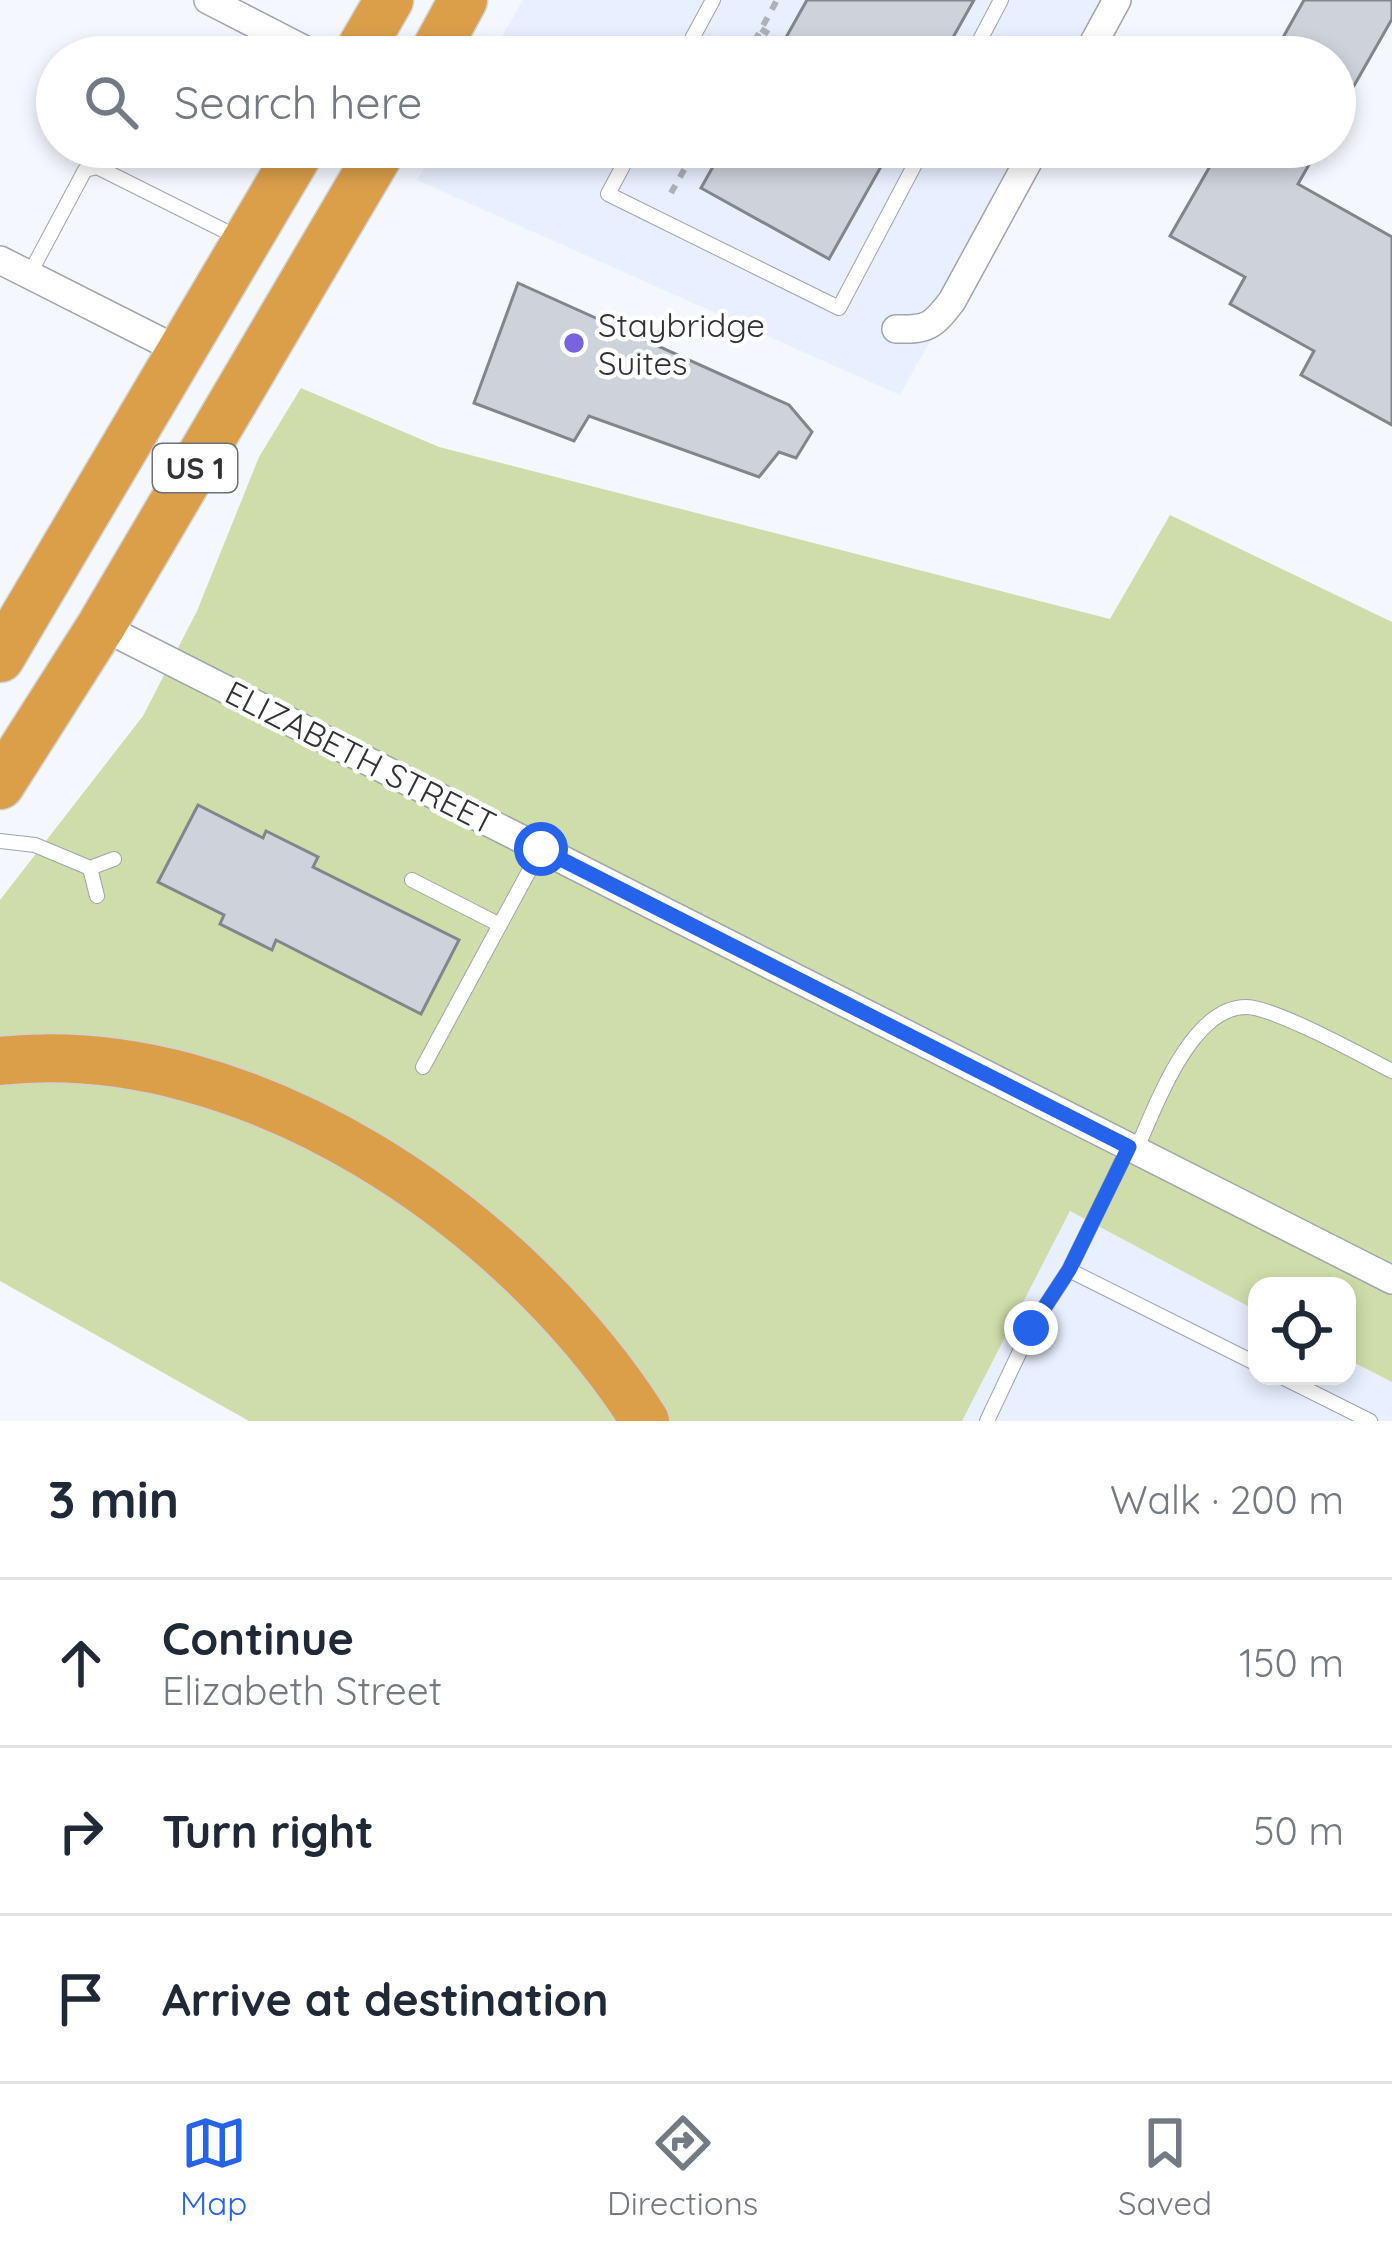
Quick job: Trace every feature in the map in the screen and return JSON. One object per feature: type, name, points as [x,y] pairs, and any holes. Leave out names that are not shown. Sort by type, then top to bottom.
[{"type":"highway","points":[[368,36],[389,0]]},
{"type":"highway","points":[[444,36],[464,0]]},
{"type":"highway","name":"US 1","points":[[0,658],[289,168]]},
{"type":"highway","name":"US 1","points":[[0,784],[101,626],[371,168]]},
{"type":"highway","points":[[0,1061],[49,1058],[152,1070],[226,1089],[386,1166],[453,1211],[537,1285],[588,1342],[645,1421]]},
{"type":"street","points":[[208,0],[278,36]]},
{"type":"street","points":[[1097,36],[1117,0]]},
{"type":"street","points":[[896,329],[922,330],[938,320],[1025,168]]},
{"type":"street","points":[[0,260],[180,351]]},
{"type":"street","name":"ELIZABETH STREET","points":[[101,626],[1392,1280]]},
{"type":"lane","points":[[693,36],[713,0]]},
{"type":"lane","points":[[982,36],[1001,0]]},
{"type":"lane","points":[[29,275],[85,170],[94,168]]},
{"type":"lane","points":[[100,168],[245,241]]},
{"type":"lane","points":[[622,168],[608,194],[839,308],[912,168]]},
{"type":"lane","points":[[0,841],[35,845],[90,868],[114,859]]},
{"type":"lane","points":[[423,1067],[541,849]]},
{"type":"lane","points":[[90,868],[97,896]]},
{"type":"lane","points":[[412,880],[500,925]]},
{"type":"lane","points":[[987,1421],[1031,1328],[1069,1270],[1192,1038],[1221,1015],[1245,1007],[1281,1017],[1392,1070]]},
{"type":"lane","points":[[1069,1270],[1248,1360]]},
{"type":"lane","points":[[1298,1385],[1370,1421]]},
{"type":"path","points":[[756,36],[777,0]]},
{"type":"path","points":[[760,29],[772,36]]},
{"type":"path","points":[[671,193],[685,168]]},
{"type":"shaded area","points":[[523,0],[1121,0],[1101,36],[502,36]]},
{"type":"shaded area","points":[[424,168],[1026,168],[900,395],[417,180]]},
{"type":"shaded area","points":[[1070,1211],[1248,1306],[1248,1385],[1356,1385],[1356,1364],[1392,1382],[1392,1421],[962,1421]]},
{"type":"green space","points":[[301,388],[439,447],[1110,619],[1170,515],[1392,622],[1392,1382],[1356,1364],[1356,1277],[1248,1277],[1248,1306],[1070,1211],[962,1421],[249,1421],[0,1281],[0,900],[143,716],[197,611],[259,457]]},
{"type":"building","points":[[807,0],[974,0],[954,36],[787,36]]},
{"type":"building","points":[[1304,0],[1392,0],[1392,19],[1356,82],[1356,36],[1284,36]]},
{"type":"building","points":[[712,168],[880,168],[829,259],[701,188]]},
{"type":"building","points":[[1209,168],[1307,168],[1298,184],[1392,237],[1392,425],[1301,375],[1314,351],[1230,304],[1245,277],[1170,236]]},
{"type":"building","name":"Staybridge Suites","points":[[518,283],[789,405],[812,432],[796,458],[779,452],[759,477],[589,416],[574,441],[474,403]]},
{"type":"building","points":[[198,805],[263,838],[266,831],[318,857],[313,867],[459,940],[421,1014],[276,940],[272,950],[220,924],[224,915],[158,882]]},
{"type":"place","name":"Staybridge Suites","points":[[574,343]]},
{"type":"route","points":[[541,849],[1129,1147],[1069,1270],[1031,1328]]}]
